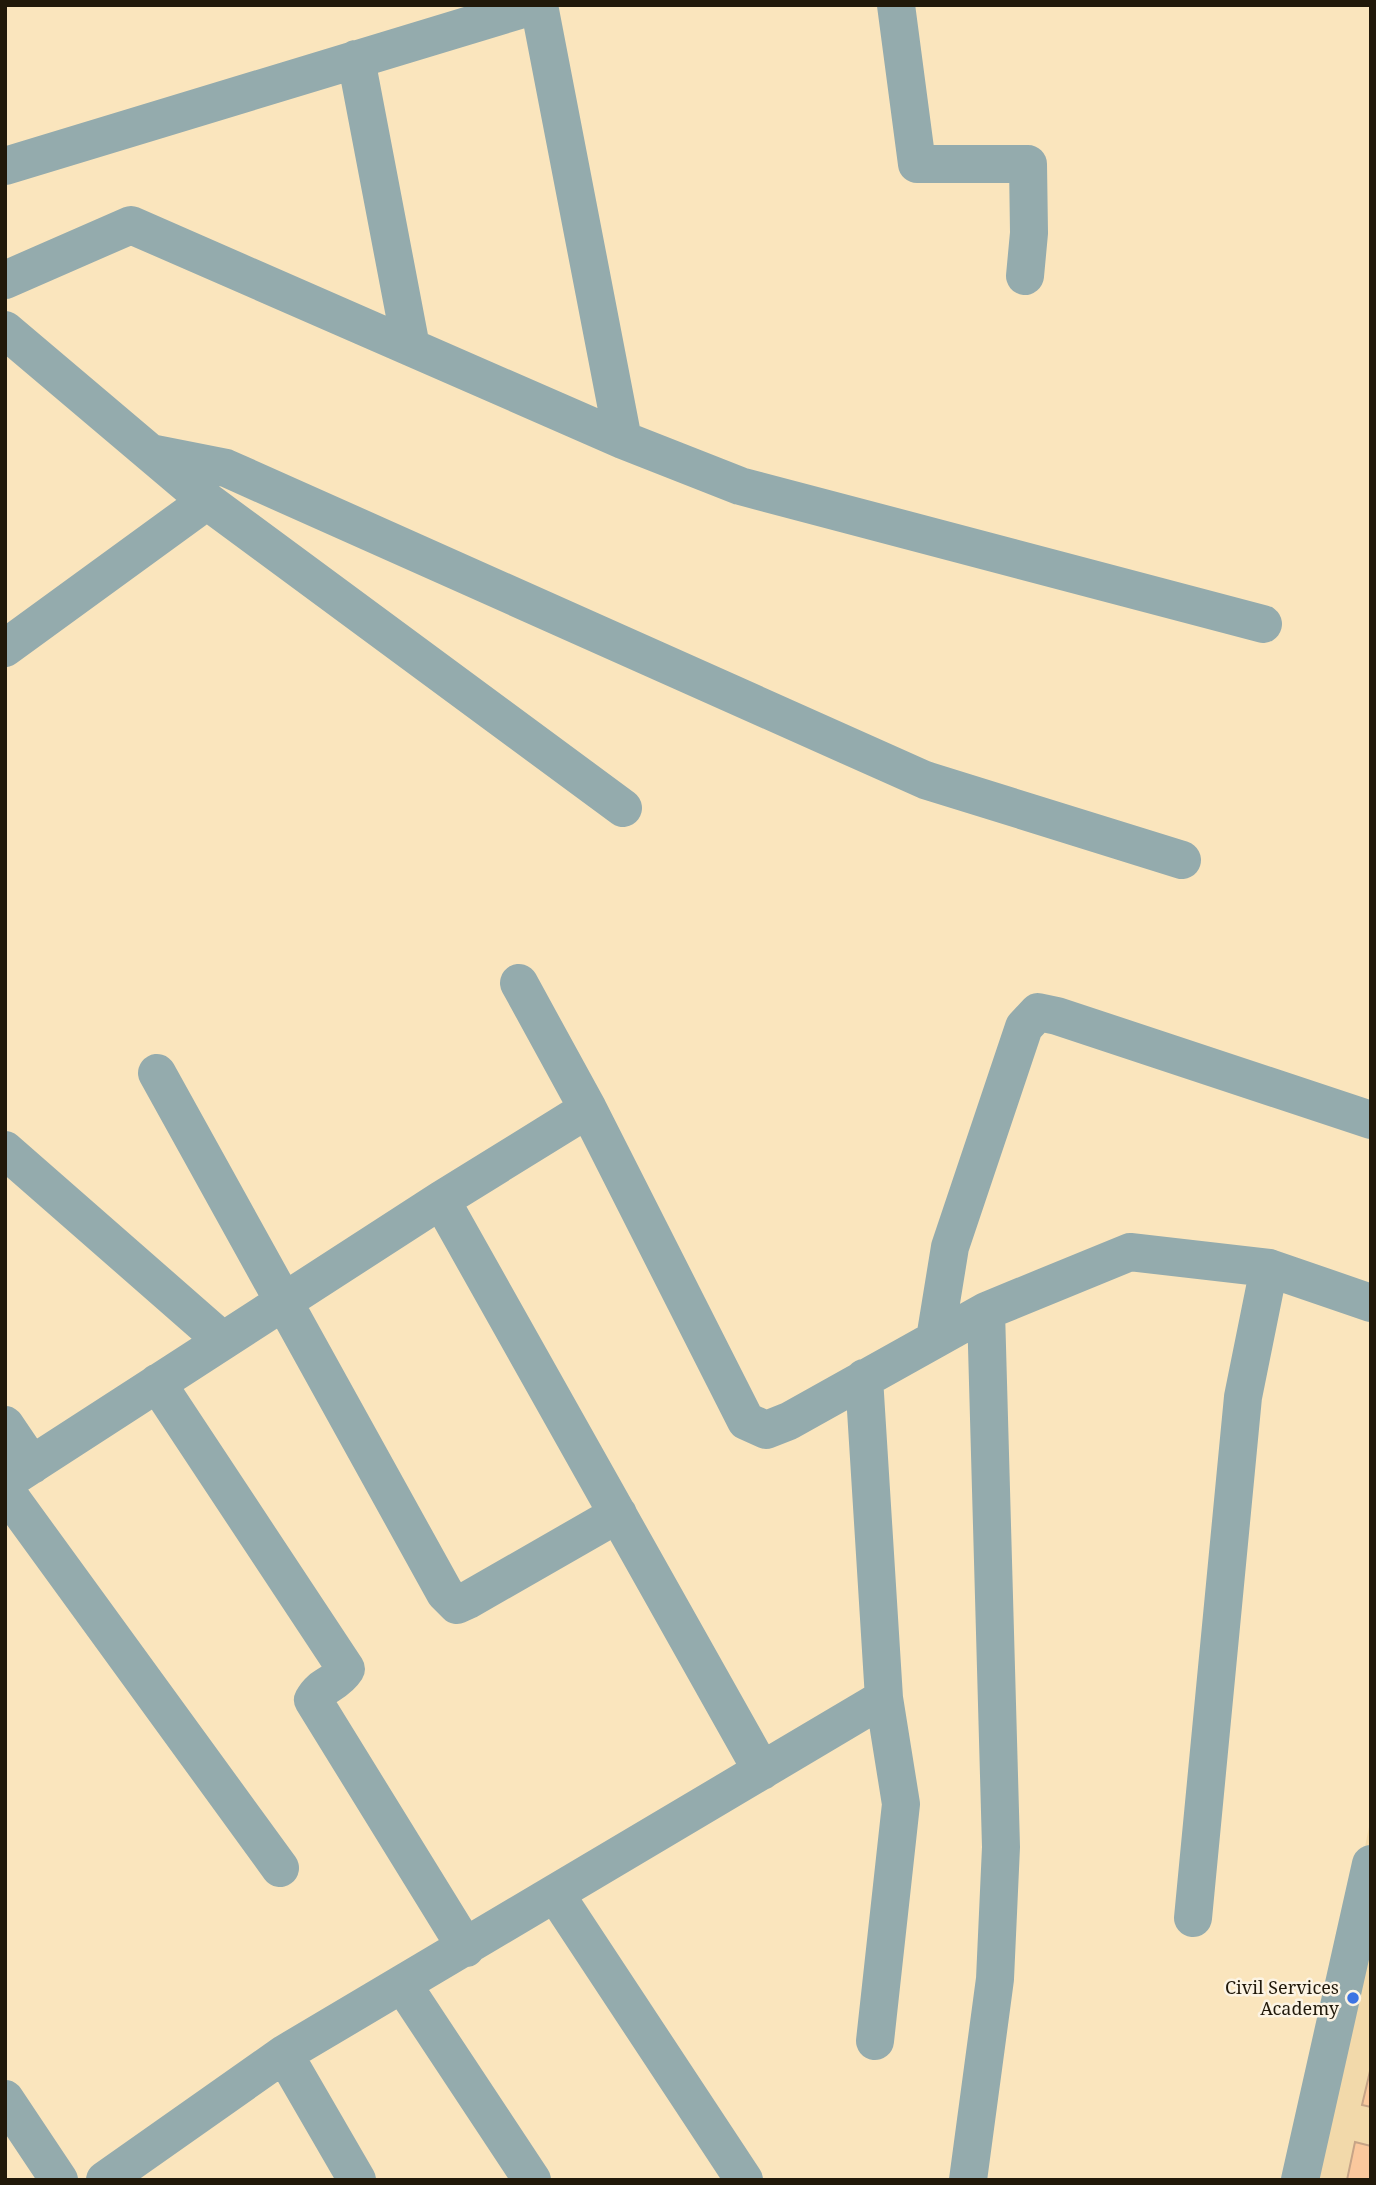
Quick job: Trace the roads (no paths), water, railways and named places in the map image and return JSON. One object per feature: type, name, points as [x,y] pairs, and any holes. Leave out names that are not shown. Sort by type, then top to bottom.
[{"type":"street","points":[[5,166],[537,5],[623,440]]},
{"type":"street","points":[[895,5],[917,164],[1028,164],[1029,233],[1025,276]]},
{"type":"street","points":[[356,60],[411,347]]},
{"type":"street","points":[[5,280],[131,225],[623,440],[740,486],[1263,624]]},
{"type":"street","points":[[5,330],[207,501],[623,808]]},
{"type":"street","points":[[150,453],[226,468],[925,780],[1181,860]]},
{"type":"street","points":[[5,648],[207,501]]},
{"type":"street","points":[[519,983],[588,1109],[746,1421],[766,1430],[789,1421],[986,1311],[1130,1252],[1269,1268],[1371,1303]]},
{"type":"street","points":[[935,1339],[950,1247],[1024,1027],[1038,1012],[1371,1120]]},
{"type":"street","points":[[157,1073],[445,1592],[457,1605],[618,1514]]},
{"type":"street","points":[[14,1479],[441,1200],[588,1109]]},
{"type":"street","points":[[5,1150],[223,1341]]},
{"type":"street","points":[[441,1200],[762,1771]]},
{"type":"street","points":[[1194,1918],[1243,1397],[1269,1268]]},
{"type":"street","points":[[968,2180],[995,1979],[1001,1847],[986,1311]]},
{"type":"street","points":[[863,1378],[884,1698],[901,1804],[875,2040]]},
{"type":"street","points":[[158,1383],[346,1670],[339,1680],[319,1690],[313,1700],[466,1948]]},
{"type":"street","points":[[5,1425],[14,1479],[280,1868]]},
{"type":"street","points":[[105,2180],[284,2054],[884,1698]]},
{"type":"street","points":[[1300,2180],[1371,1864]]},
{"type":"street","points":[[556,1895],[744,2180]]},
{"type":"street","points":[[403,1985],[532,2180]]},
{"type":"street","points":[[284,2054],[357,2180]]},
{"type":"street","points":[[5,2099],[59,2180]]},
{"type":"place","name":"Civil Services Academy","points":[[1353,1998]]}]
